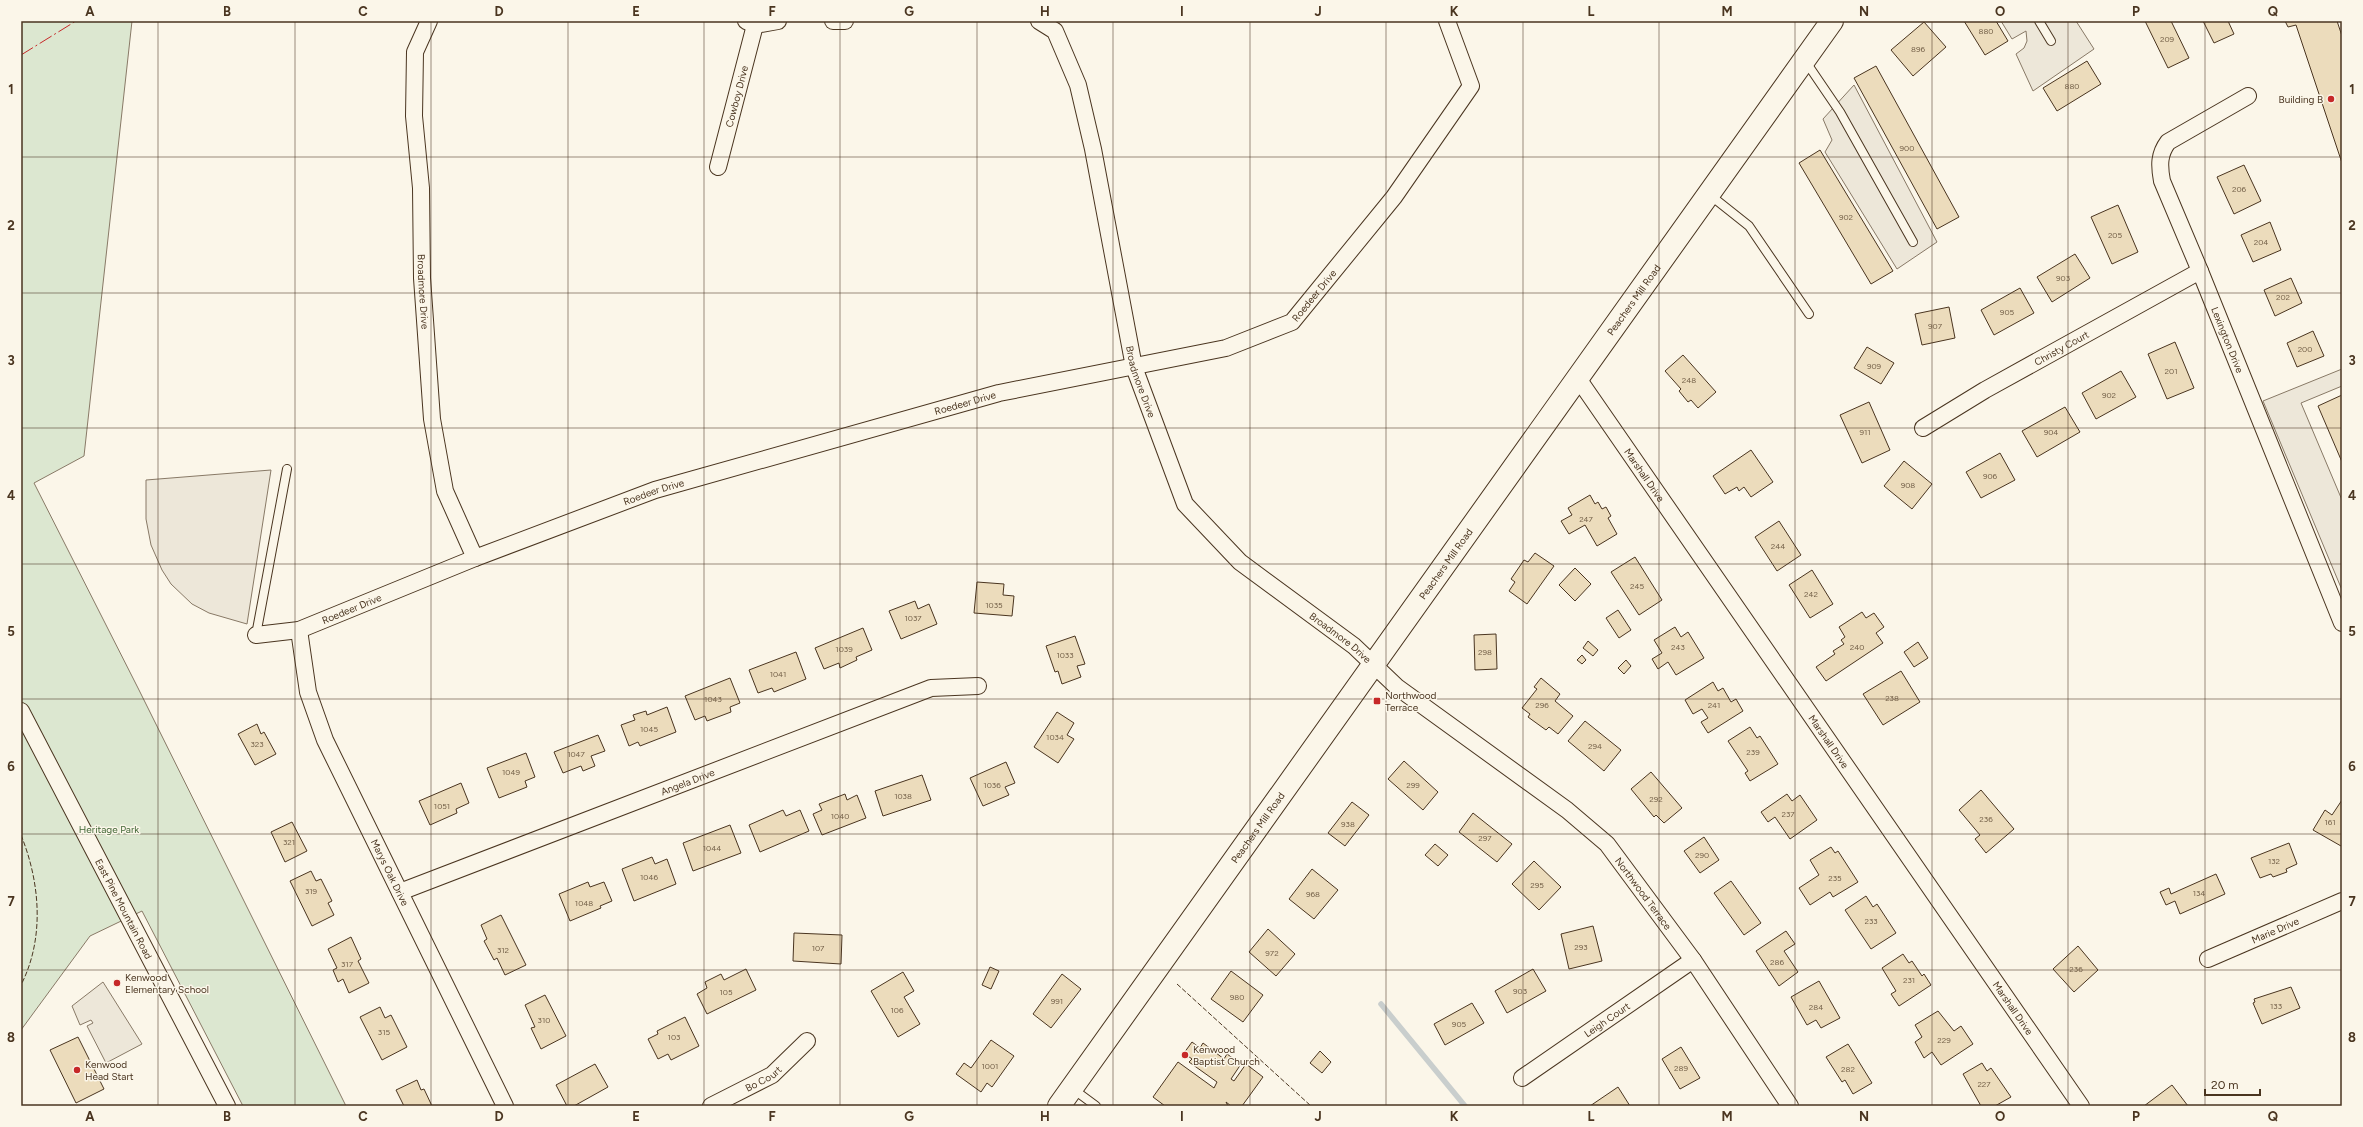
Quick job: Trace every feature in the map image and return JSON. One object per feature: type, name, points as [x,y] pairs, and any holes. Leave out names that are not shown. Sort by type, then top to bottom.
[{"type":"main road","name":"Peachers Mill Road","points":[[1059,1106],[1804,60],[1829,22]]},
{"type":"street","name":"Broadmore Drive","points":[[429,21],[415,52],[414,116],[421,188],[422,278],[432,411],[445,491],[475,558]]},
{"type":"street","points":[[750,23],[778,21]]},
{"type":"street","points":[[833,21],[845,21]]},
{"type":"street","name":"Broadmore Drive","points":[[1040,21],[1055,31],[1078,85],[1093,149],[1134,367],[1185,504],[1240,562],[1354,646],[1373,666]]},
{"type":"street","name":"Roedeer Drive","points":[[256,635],[299,630],[475,558],[655,490],[999,393],[1226,348],[1292,322],[1394,197],[1471,86],[1447,21]]},
{"type":"street","name":"Cowboy Drive","points":[[718,167],[750,23]]},
{"type":"street","name":"Lexington Drive","points":[[2248,96],[2168,142],[2159,160],[2162,181],[2341,617]]},
{"type":"street","name":"Christy Court","points":[[1923,428],[1992,387],[2200,271]]},
{"type":"street","name":"Marshall Drive","points":[[1578,376],[2081,1106]]},
{"type":"street","name":"Marys Oak Drive","points":[[299,630],[308,692],[325,740],[506,1106]]},
{"type":"street","name":"Northwood Terrace","points":[[1373,666],[1397,687],[1561,805],[1596,835],[1624,866],[1693,960],[1790,1106]]},
{"type":"street","name":"Angela Drive","points":[[400,892],[931,688],[978,686]]},
{"type":"street","name":"East Pine Mountain Road","points":[[21,710],[227,1106]]},
{"type":"street","name":"Marie Drive","points":[[2208,959],[2342,901]]},
{"type":"street","name":"Leigh Court","points":[[1522,1078],[1693,960]]},
{"type":"street","name":"Bo Court","points":[[711,1106],[772,1075],[807,1041]]},
{"type":"lane","points":[[2039,21],[2051,41]]},
{"type":"lane","points":[[1804,60],[1840,112],[1913,242]]},
{"type":"lane","points":[[1708,194],[1749,226],[1809,314]]},
{"type":"lane","points":[[256,635],[287,469]]},
{"type":"lane","points":[[1072,1088],[1096,1106]]},
{"type":"green space","name":"Heritage Park","points":[[21,21],[132,21],[84,456],[34,483],[346,1106],[243,1106],[142,911],[90,936],[21,1030]]},
{"type":"shaded area","points":[[2001,21],[2076,21],[2094,49],[2033,91],[2016,54],[2024,48],[2027,41],[2026,31],[2012,39]]},
{"type":"shaded area","points":[[1854,85],[1937,242],[1897,269],[1825,152],[1832,140],[1823,119]]},
{"type":"shaded area","points":[[2342,369],[2342,386],[2301,403],[2342,500],[2342,590],[2263,401]]},
{"type":"shaded area","points":[[271,470],[247,624],[209,613],[192,604],[171,584],[162,570],[151,545],[146,519],[146,480]]},
{"type":"shaded area","points":[[103,982],[142,1044],[106,1063],[87,1026],[93,1023],[91,1020],[80,1025],[72,1006]]},
{"type":"building","points":[[1964,21],[1996,21],[2008,41],[1985,55]]},
{"type":"building","points":[[2145,21],[2171,21],[2189,58],[2168,68]]},
{"type":"building","points":[[2203,21],[2228,21],[2234,34],[2214,43]]},
{"type":"building","name":"Building B","points":[[2285,21],[2337,21],[2342,36],[2342,163],[2296,25],[2288,27]]},
{"type":"building","points":[[1924,22],[1946,47],[1913,76],[1891,50]]},
{"type":"building","points":[[2087,61],[2101,84],[2057,111],[2043,88]]},
{"type":"building","points":[[1876,66],[1959,217],[1937,229],[1854,78]]},
{"type":"building","points":[[1820,150],[1893,271],[1871,284],[1799,163]]},
{"type":"building","points":[[2244,165],[2261,201],[2234,214],[2217,177]]},
{"type":"building","points":[[2118,205],[2138,252],[2112,264],[2091,217]]},
{"type":"building","points":[[2270,222],[2281,250],[2253,262],[2241,235]]},
{"type":"building","points":[[2075,254],[2090,278],[2052,302],[2037,277]]},
{"type":"building","points":[[2291,278],[2302,303],[2275,316],[2264,290]]},
{"type":"building","points":[[2020,288],[2034,313],[1994,335],[1981,310]]},
{"type":"building","points":[[1949,307],[1955,338],[1922,345],[1915,314]]},
{"type":"building","points":[[2313,331],[2324,356],[2297,367],[2287,343]]},
{"type":"building","points":[[2175,342],[2194,388],[2167,399],[2148,354]]},
{"type":"building","points":[[1867,347],[1894,363],[1881,384],[1854,368]]},
{"type":"building","points":[[1683,355],[1716,392],[1698,408],[1691,400],[1688,402],[1679,391],[1681,389],[1665,371]]},
{"type":"building","points":[[2121,371],[2136,397],[2096,419],[2082,393]]},
{"type":"building","points":[[2342,395],[2342,462],[2318,406]]},
{"type":"building","points":[[1869,402],[1890,450],[1862,463],[1840,415]]},
{"type":"building","points":[[2065,407],[2080,432],[2037,457],[2022,431]]},
{"type":"building","points":[[1751,450],[1773,482],[1751,497],[1744,487],[1739,491],[1737,487],[1725,494],[1713,476]]},
{"type":"building","points":[[2000,453],[2015,480],[1981,498],[1966,472]]},
{"type":"building","points":[[1904,461],[1932,484],[1912,509],[1884,486]]},
{"type":"building","points":[[1590,495],[1595,504],[1598,502],[1602,509],[1606,507],[1611,516],[1608,518],[1617,534],[1597,546],[1585,525],[1569,534],[1561,521],[1572,515],[1568,508]]},
{"type":"building","points":[[1779,521],[1801,555],[1777,571],[1755,537]]},
{"type":"building","points":[[1535,553],[1554,566],[1527,604],[1509,591],[1515,582],[1511,579],[1524,560],[1528,562]]},
{"type":"building","points":[[1635,557],[1662,600],[1639,615],[1611,572]]},
{"type":"building","points":[[1575,568],[1591,584],[1575,601],[1559,585]]},
{"type":"building","points":[[1812,570],[1833,604],[1810,618],[1789,585]]},
{"type":"building","points":[[977,582],[1004,584],[1003,595],[1014,596],[1012,616],[974,613]]},
{"type":"building","points":[[915,601],[918,609],[929,604],[937,624],[901,639],[889,611]]},
{"type":"building","points":[[1618,610],[1631,630],[1619,638],[1606,618]]},
{"type":"building","points":[[1862,612],[1866,618],[1874,613],[1884,627],[1876,633],[1883,643],[1826,681],[1816,667],[1835,654],[1833,651],[1844,644],[1841,640],[1845,637],[1839,627]]},
{"type":"building","points":[[1675,627],[1681,637],[1688,632],[1704,658],[1676,675],[1668,662],[1658,669],[1652,659],[1662,653],[1654,640]]},
{"type":"building","points":[[863,628],[872,650],[856,657],[857,660],[840,668],[839,663],[824,669],[815,648]]},
{"type":"building","points":[[1496,634],[1497,669],[1475,670],[1474,635]]},
{"type":"building","points":[[1075,636],[1085,664],[1077,666],[1081,677],[1062,684],[1058,671],[1055,672],[1046,646]]},
{"type":"building","points":[[1588,641],[1598,650],[1593,656],[1583,648]]},
{"type":"building","points":[[1918,642],[1928,658],[1914,667],[1904,652]]},
{"type":"building","points":[[796,652],[806,679],[774,692],[772,688],[758,693],[749,670]]},
{"type":"building","points":[[1582,655],[1586,660],[1582,664],[1577,660]]},
{"type":"building","points":[[1626,660],[1631,666],[1624,674],[1618,668]]},
{"type":"building","points":[[1901,671],[1920,702],[1883,725],[1863,694]]},
{"type":"building","points":[[730,678],[740,703],[730,707],[731,712],[707,721],[705,716],[695,720],[685,696]]},
{"type":"building","points":[[1541,678],[1560,694],[1555,701],[1573,716],[1558,734],[1549,727],[1546,730],[1528,717],[1530,714],[1522,708],[1537,689],[1534,687]]},
{"type":"building","points":[[1713,682],[1718,691],[1723,688],[1731,702],[1736,699],[1743,711],[1708,733],[1701,722],[1708,718],[1702,709],[1693,714],[1685,700]]},
{"type":"building","points":[[667,707],[676,732],[640,746],[638,742],[629,746],[621,725],[635,720],[633,715],[646,711],[647,715]]},
{"type":"building","points":[[1057,712],[1074,723],[1067,735],[1074,739],[1058,763],[1034,747]]},
{"type":"building","points":[[1585,721],[1621,750],[1604,771],[1568,741]]},
{"type":"building","points":[[257,724],[261,734],[264,732],[276,754],[255,765],[238,734]]},
{"type":"building","points":[[1750,727],[1757,738],[1760,736],[1778,764],[1750,781],[1745,773],[1748,771],[1728,741]]},
{"type":"building","points":[[598,735],[605,751],[591,756],[595,766],[583,771],[581,766],[563,773],[554,752]]},
{"type":"building","points":[[526,753],[535,777],[525,781],[527,787],[499,798],[487,768]]},
{"type":"building","points":[[1404,761],[1438,792],[1423,810],[1388,779]]},
{"type":"building","points":[[1006,762],[1015,783],[1005,787],[1009,795],[983,806],[970,778]]},
{"type":"building","points":[[1651,772],[1682,808],[1664,823],[1656,815],[1654,817],[1631,789]]},
{"type":"building","points":[[922,775],[931,800],[883,816],[875,791]]},
{"type":"building","points":[[461,783],[469,803],[456,809],[457,813],[430,825],[419,801]]},
{"type":"building","points":[[1981,790],[2014,829],[1986,853],[1975,839],[1980,835],[1959,810]]},
{"type":"building","points":[[845,794],[847,800],[857,795],[866,818],[822,835],[813,814],[822,810],[819,804]]},
{"type":"building","points":[[1787,794],[1792,801],[1800,795],[1817,820],[1790,839],[1775,817],[1768,822],[1761,812]]},
{"type":"building","points":[[2342,800],[2341,846],[2313,830],[2325,810],[2332,815]]},
{"type":"building","points":[[1352,802],[1369,815],[1345,846],[1328,833]]},
{"type":"building","points":[[783,810],[786,816],[800,810],[809,831],[760,852],[749,825]]},
{"type":"building","points":[[1473,813],[1512,844],[1497,862],[1459,832]]},
{"type":"building","points":[[292,822],[307,851],[285,862],[271,832]]},
{"type":"building","points":[[730,825],[741,853],[693,871],[683,843]]},
{"type":"building","points":[[1704,837],[1719,860],[1700,873],[1684,851]]},
{"type":"building","points":[[2289,843],[2297,864],[2286,869],[2287,872],[2273,877],[2271,874],[2260,878],[2251,858]]},
{"type":"building","points":[[1435,844],[1448,855],[1438,866],[1425,855]]},
{"type":"building","points":[[1831,847],[1835,853],[1838,851],[1858,882],[1833,897],[1830,892],[1810,905],[1799,888],[1819,875],[1810,860]]},
{"type":"building","points":[[652,857],[655,864],[667,859],[676,884],[634,901],[622,869]]},
{"type":"building","points":[[1534,861],[1561,887],[1539,910],[1512,884]]},
{"type":"building","points":[[1312,869],[1338,890],[1314,919],[1289,899]]},
{"type":"building","points":[[311,871],[316,881],[321,879],[332,901],[328,903],[334,915],[312,926],[290,881]]},
{"type":"building","points":[[2216,874],[2225,894],[2180,914],[2175,901],[2166,905],[2160,892],[2169,888],[2171,894]]},
{"type":"building","points":[[1731,881],[1761,923],[1744,935],[1714,893]]},
{"type":"building","points":[[588,882],[590,887],[604,882],[612,901],[600,906],[601,908],[570,921],[559,894]]},
{"type":"building","points":[[1866,896],[1873,907],[1877,904],[1896,933],[1871,949],[1845,910]]},
{"type":"building","points":[[501,915],[526,965],[505,975],[497,958],[494,960],[484,941],[487,939],[481,925]]},
{"type":"building","points":[[1593,926],[1602,961],[1569,969],[1561,934]]},
{"type":"building","points":[[1268,929],[1295,954],[1276,976],[1249,952]]},
{"type":"building","points":[[1786,931],[1795,944],[1784,951],[1798,972],[1779,986],[1756,951]]},
{"type":"building","points":[[794,933],[842,935],[841,964],[793,961]]},
{"type":"building","points":[[351,937],[361,959],[358,961],[369,983],[349,993],[343,979],[338,982],[333,970],[337,968],[328,949]]},
{"type":"building","points":[[2078,946],[2098,970],[2074,992],[2053,969]]},
{"type":"building","points":[[1903,954],[1909,963],[1912,961],[1922,976],[1924,974],[1931,985],[1899,1006],[1891,994],[1896,991],[1882,968]]},
{"type":"building","points":[[990,967],[999,971],[991,989],[982,985]]},
{"type":"building","points":[[746,969],[756,990],[707,1014],[697,994],[707,988],[705,982],[721,974],[724,980]]},
{"type":"building","points":[[1533,969],[1546,991],[1507,1013],[1495,991]]},
{"type":"building","points":[[1231,971],[1263,995],[1243,1022],[1211,999]]},
{"type":"building","points":[[903,972],[914,991],[904,997],[920,1024],[898,1037],[871,991]]},
{"type":"building","points":[[1062,974],[1081,989],[1051,1028],[1033,1014]]},
{"type":"building","points":[[1819,981],[1840,1018],[1821,1028],[1816,1020],[1807,1025],[1791,997]]},
{"type":"building","points":[[2291,987],[2300,1008],[2262,1024],[2253,1003],[2255,1002],[2254,999]]},
{"type":"building","points":[[545,995],[566,1036],[541,1049],[531,1028],[535,1027],[525,1005]]},
{"type":"building","points":[[1472,1003],[1484,1023],[1445,1045],[1434,1024]]},
{"type":"building","points":[[380,1007],[385,1018],[391,1015],[407,1047],[382,1060],[360,1017]]},
{"type":"building","points":[[1938,1011],[1954,1031],[1961,1026],[1973,1044],[1941,1065],[1932,1052],[1924,1058],[1915,1042],[1922,1037],[1915,1025]]},
{"type":"building","points":[[685,1017],[699,1046],[671,1060],[668,1054],[658,1059],[648,1039],[658,1034],[657,1031]]},
{"type":"building","name":"Kenwood Head Start","points":[[78,1037],[104,1089],[76,1103],[50,1050]]},
{"type":"building","points":[[991,1040],[1014,1056],[992,1087],[987,1083],[981,1092],[956,1074],[964,1063],[971,1068]]},
{"type":"building","points":[[1192,1042],[1200,1048],[1203,1043],[1224,1059],[1227,1054],[1241,1064],[1231,1079],[1234,1081],[1246,1064],[1263,1077],[1242,1106],[1231,1106],[1226,1102],[1228,1106],[1165,1106],[1153,1097],[1178,1062],[1214,1088],[1217,1082],[1189,1062],[1192,1059],[1184,1053]]},
{"type":"building","points":[[1848,1044],[1872,1083],[1853,1094],[1845,1080],[1842,1082],[1826,1057]]},
{"type":"building","points":[[1681,1047],[1700,1078],[1680,1089],[1662,1059]]},
{"type":"building","points":[[1320,1051],[1331,1062],[1322,1073],[1310,1063]]},
{"type":"building","points":[[1982,1063],[1987,1071],[1991,1068],[2011,1097],[1995,1106],[1981,1106],[1963,1074]]},
{"type":"building","points":[[595,1064],[608,1087],[574,1106],[567,1106],[556,1085]]},
{"type":"building","points":[[417,1080],[421,1090],[424,1089],[432,1106],[404,1106],[396,1090]]},
{"type":"building","points":[[2172,1085],[2188,1106],[2144,1106]]},
{"type":"building","points":[[1618,1087],[1630,1106],[1590,1106]]},
{"type":"waterway","points":[[1381,1004],[1465,1106]]},
{"type":"fence","points":[[21,835],[32,872],[36,891],[37,910],[37,929],[34,948],[29,967],[21,985]]},
{"type":"fence","points":[[1177,984],[1311,1106]]},
{"type":"power","points":[[21,55],[76,21]]},
{"type":"place","name":"Building B","points":[[2331,99]]},
{"type":"place","name":"Northwood Terrace","points":[[1377,701]]},
{"type":"place","name":"Kenwood Elementary School","points":[[117,983]]},
{"type":"place","name":"Kenwood Baptist Church","points":[[1185,1055]]},
{"type":"place","name":"Kenwood Head Start","points":[[77,1070]]}]
